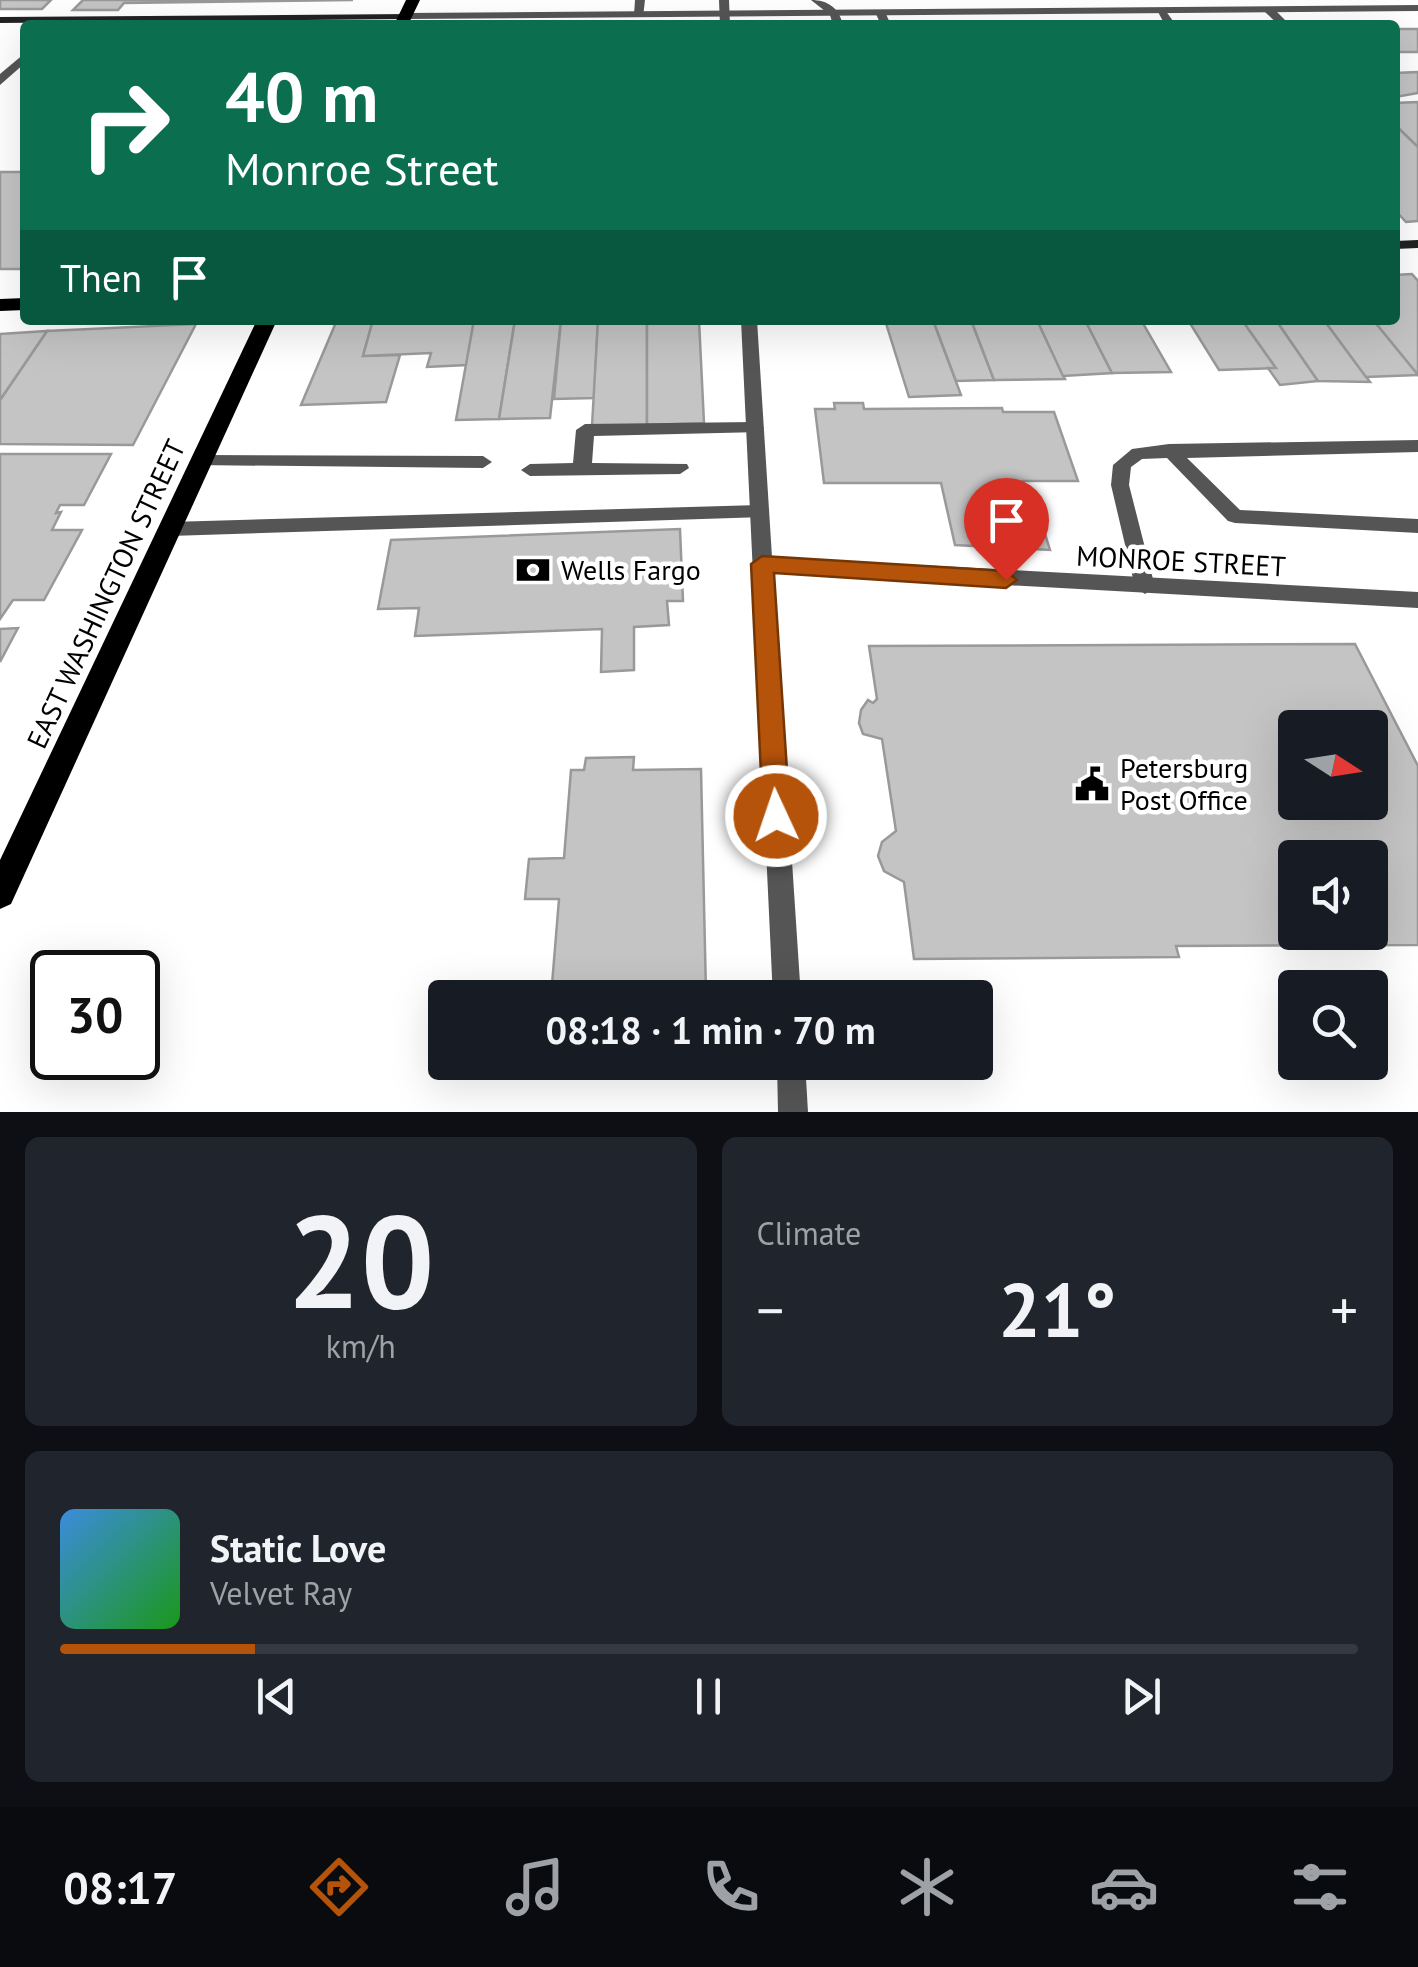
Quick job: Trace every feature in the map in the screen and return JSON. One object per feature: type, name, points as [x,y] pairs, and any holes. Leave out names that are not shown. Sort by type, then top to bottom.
[{"type":"main road","points":[[404,20],[413,0]]},
{"type":"main road","name":"EAST WASHINGTON STREET","points":[[0,894],[265,325]]},
{"type":"street","points":[[638,15],[640,0]]},
{"type":"street","points":[[724,0],[726,20]]},
{"type":"street","points":[[816,0],[836,20]]},
{"type":"street","points":[[1220,0],[1230,11]]},
{"type":"street","points":[[404,20],[638,15],[726,20],[884,20],[1418,8]]},
{"type":"street","points":[[1269,10],[1280,20]]},
{"type":"street","points":[[1160,12],[1167,20]]},
{"type":"street","points":[[0,81],[20,61]]},
{"type":"street","points":[[750,325],[786,980]]},
{"type":"street","points":[[582,468],[585,430],[755,428]]},
{"type":"street","points":[[1145,586],[1120,485],[1122,465],[1138,454],[1170,450],[1418,446]]},
{"type":"street","points":[[1170,450],[1236,516],[1418,526]]},
{"type":"street","points":[[202,461],[483,462]]},
{"type":"street","points":[[530,470],[680,468]]},
{"type":"street","points":[[170,528],[759,512]]},
{"type":"street","name":"MONROE STREET","points":[[762,564],[1416,604]]},
{"type":"street","points":[[791,1080],[793,1112]]},
{"type":"building","points":[[0,0],[51,0],[42,9],[0,9]]},
{"type":"building","points":[[83,0],[353,0],[124,3],[118,10],[73,10]]},
{"type":"building","points":[[1400,29],[1418,29],[1418,52],[1400,52]]},
{"type":"building","points":[[1418,72],[1418,93],[1400,96],[1400,73]]},
{"type":"building","points":[[1418,102],[1418,147],[1400,130],[1400,103]]},
{"type":"building","points":[[1400,130],[1418,147],[1418,221],[1406,222],[1400,215]]},
{"type":"building","points":[[0,172],[20,172],[20,269],[0,269]]},
{"type":"building","points":[[1412,274],[1418,281],[1418,375],[1377,325],[1400,325],[1400,275]]},
{"type":"building","points":[[195,325],[133,445],[0,444],[0,400],[47,331]]},
{"type":"building","points":[[335,325],[372,325],[363,356],[400,355],[386,402],[301,405]]},
{"type":"building","points":[[372,325],[473,325],[467,365],[427,367],[431,353],[363,356]]},
{"type":"building","points":[[473,325],[514,325],[499,419],[456,420]]},
{"type":"building","points":[[514,325],[560,325],[550,418],[499,419]]},
{"type":"building","points":[[561,325],[598,325],[594,398],[554,399]]},
{"type":"building","points":[[598,325],[647,325],[647,425],[592,426]]},
{"type":"building","points":[[647,325],[699,325],[704,423],[647,425]]},
{"type":"building","points":[[887,325],[935,325],[961,395],[909,397]]},
{"type":"building","points":[[935,325],[973,325],[994,380],[956,381]]},
{"type":"building","points":[[973,325],[1039,325],[1065,379],[994,380]]},
{"type":"building","points":[[1039,325],[1088,325],[1112,373],[1063,376]]},
{"type":"building","points":[[1088,325],[1144,325],[1171,372],[1112,373]]},
{"type":"building","points":[[1191,325],[1246,325],[1276,368],[1219,370]]},
{"type":"building","points":[[1246,325],[1279,325],[1318,381],[1280,385],[1268,368],[1276,368]]},
{"type":"building","points":[[1279,325],[1328,325],[1370,382],[1318,381]]},
{"type":"building","points":[[1328,325],[1377,325],[1418,375],[1366,377]]},
{"type":"building","points":[[47,331],[0,400],[0,334]]},
{"type":"building","points":[[834,403],[863,403],[864,409],[1002,408],[1003,412],[1054,412],[1078,481],[1023,481],[1029,502],[1035,502],[1050,550],[955,545],[941,483],[824,483],[815,409],[835,409]]},
{"type":"building","points":[[0,454],[111,454],[84,505],[60,505],[56,513],[61,512],[52,530],[82,530],[44,600],[13,600],[0,619]]},
{"type":"building","name":"Wells Fargo","points":[[680,529],[683,601],[667,601],[669,625],[634,627],[634,670],[601,672],[602,629],[415,636],[419,608],[378,609],[391,540]]},
{"type":"building","points":[[18,628],[0,662],[0,629]]},
{"type":"building","name":"Petersburg Post Office","points":[[1355,644],[1418,766],[1418,945],[1388,945],[1388,840],[1278,840],[1278,946],[1176,946],[1179,957],[914,959],[904,882],[884,871],[878,856],[882,842],[896,831],[882,739],[863,734],[859,723],[868,700],[873,703],[877,699],[869,646]]},
{"type":"building","points":[[634,757],[633,770],[701,769],[706,980],[552,980],[559,899],[525,899],[529,859],[564,858],[571,770],[584,770],[586,758]]},
{"type":"place","name":"Wells Fargo","points":[[533,570]]},
{"type":"place","name":"Petersburg Post Office","points":[[1092,784]]},
{"type":"route","points":[[776,816],[762,564],[1006,580]]}]
